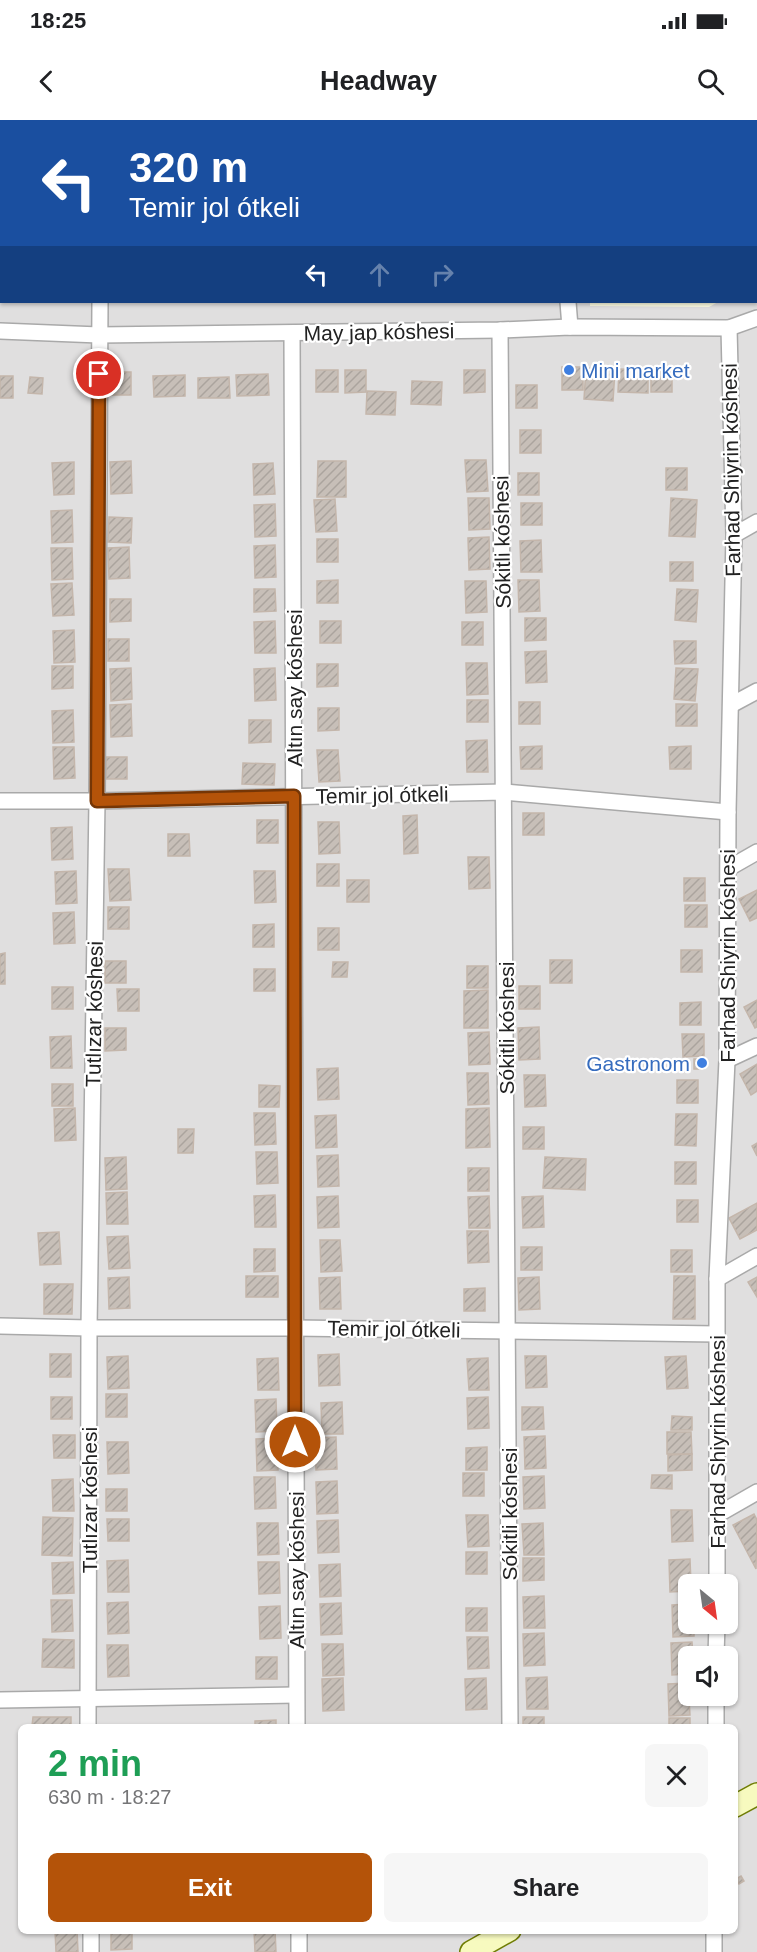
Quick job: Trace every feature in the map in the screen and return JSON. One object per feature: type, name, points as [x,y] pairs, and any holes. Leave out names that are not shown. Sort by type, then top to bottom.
[{"type":"main road","points":[[738,1804],[757,1794]]},
{"type":"main road","points":[[471,1952],[503,1934]]},
{"type":"street","name":"Tutlızar kóshesi","points":[[88,1724],[89,1328],[97,801],[100,303]]},
{"type":"street","points":[[568,303],[570,327]]},
{"type":"street","name":"May jap kóshesi","points":[[0,331],[99,335],[500,330],[570,327],[729,328],[757,318]]},
{"type":"street","name":"Farhad Shiyrin kóshesi","points":[[717,1574],[717,1279],[727,1060],[728,812],[734,535],[729,328]]},
{"type":"street","name":"Sókitli kóshesi","points":[[500,330],[510,1724]]},
{"type":"street","name":"Altın say kóshesi","points":[[292,333],[297,1724]]},
{"type":"street","points":[[734,535],[757,522]]},
{"type":"street","points":[[731,705],[757,691]]},
{"type":"street","name":"Temir jol ótkeli","points":[[0,801],[504,792],[728,812]]},
{"type":"street","points":[[729,867],[757,852]]},
{"type":"street","points":[[727,1060],[757,1046]]},
{"type":"street","points":[[717,1279],[757,1256]]},
{"type":"street","name":"Temir jol ótkeli","points":[[0,1326],[717,1334]]},
{"type":"street","points":[[717,1515],[757,1491]]},
{"type":"street","points":[[0,1700],[296,1695]]},
{"type":"street","points":[[716,1706],[716,1724]]},
{"type":"street","points":[[91,1934],[91,1952]]},
{"type":"street","points":[[299,1934],[299,1952]]},
{"type":"street","points":[[714,1934],[714,1952]]},
{"type":"shaded area","points":[[0,303],[757,303],[757,1952],[0,1952]]},
{"type":"shaded area","points":[[590,303],[716,303],[709,307],[590,306]]},
{"type":"building","points":[[562,367],[583,367],[583,390],[562,390]]},
{"type":"building","points":[[586,368],[615,370],[613,401],[584,399]]},
{"type":"building","points":[[619,369],[648,370],[648,393],[618,392]]},
{"type":"building","points":[[316,370],[338,370],[338,392],[316,392]]},
{"type":"building","points":[[345,370],[366,370],[366,392],[345,393]]},
{"type":"building","points":[[464,370],[485,370],[485,392],[464,393]]},
{"type":"building","points":[[651,370],[672,370],[672,392],[651,392]]},
{"type":"building","points":[[110,372],[131,372],[131,395],[110,395]]},
{"type":"building","points":[[268,374],[269,395],[237,396],[236,375]]},
{"type":"building","points":[[185,375],[185,396],[154,397],[153,376]]},
{"type":"building","points":[[0,376],[13,376],[13,398],[0,398]]},
{"type":"building","points":[[30,377],[43,378],[42,394],[28,393]]},
{"type":"building","points":[[229,377],[230,398],[198,398],[198,378]]},
{"type":"building","points":[[412,381],[442,382],[441,405],[411,404]]},
{"type":"building","points":[[516,385],[537,385],[537,408],[516,408]]},
{"type":"building","points":[[367,391],[396,392],[395,415],[366,414]]},
{"type":"building","points":[[520,430],[541,430],[541,453],[520,453]]},
{"type":"building","points":[[465,460],[486,460],[488,491],[467,492]]},
{"type":"building","points":[[131,461],[132,493],[111,494],[110,462]]},
{"type":"building","points":[[318,461],[346,461],[346,497],[317,497]]},
{"type":"building","points":[[74,462],[74,494],[54,495],[52,463]]},
{"type":"building","points":[[273,463],[275,494],[254,495],[253,464]]},
{"type":"building","points":[[666,468],[687,468],[687,490],[666,490]]},
{"type":"building","points":[[518,473],[539,473],[539,495],[518,495]]},
{"type":"building","points":[[468,498],[489,498],[490,529],[469,530]]},
{"type":"building","points":[[671,498],[697,500],[695,537],[669,536]]},
{"type":"building","points":[[335,499],[337,531],[316,532],[314,500]]},
{"type":"building","points":[[521,503],[542,503],[542,525],[521,525]]},
{"type":"building","points":[[275,504],[276,536],[255,537],[254,505]]},
{"type":"building","points":[[72,510],[73,542],[52,543],[51,511]]},
{"type":"building","points":[[109,517],[132,518],[131,543],[108,542]]},
{"type":"building","points":[[489,537],[490,569],[469,570],[468,538]]},
{"type":"building","points":[[317,539],[338,539],[338,562],[317,562]]},
{"type":"building","points":[[541,540],[542,572],[521,572],[520,541]]},
{"type":"building","points":[[275,545],[276,577],[255,578],[254,546]]},
{"type":"building","points":[[129,547],[130,578],[109,579],[108,548]]},
{"type":"building","points":[[51,548],[72,548],[73,579],[52,580]]},
{"type":"building","points":[[670,562],[693,562],[693,581],[670,581]]},
{"type":"building","points":[[338,580],[338,603],[317,603],[317,581]]},
{"type":"building","points":[[518,580],[539,580],[540,611],[519,612]]},
{"type":"building","points":[[465,581],[486,581],[487,612],[466,613]]},
{"type":"building","points":[[72,583],[74,615],[53,616],[51,584]]},
{"type":"building","points":[[254,589],[275,589],[276,611],[254,612]]},
{"type":"building","points":[[677,589],[698,590],[696,622],[675,620]]},
{"type":"building","points":[[110,599],[131,599],[131,621],[110,622]]},
{"type":"building","points":[[525,618],[546,618],[546,640],[525,641]]},
{"type":"building","points":[[275,621],[276,653],[255,653],[254,622]]},
{"type":"building","points":[[320,621],[341,621],[341,643],[320,643]]},
{"type":"building","points":[[462,622],[483,622],[483,645],[462,645]]},
{"type":"building","points":[[74,630],[75,662],[54,663],[53,631]]},
{"type":"building","points":[[108,639],[129,639],[129,661],[108,661]]},
{"type":"building","points":[[674,641],[696,641],[696,663],[675,664]]},
{"type":"building","points":[[546,651],[547,682],[526,683],[525,652]]},
{"type":"building","points":[[466,663],[487,663],[488,694],[467,695]]},
{"type":"building","points":[[317,664],[338,664],[338,686],[317,687]]},
{"type":"building","points":[[52,666],[73,666],[73,688],[52,689]]},
{"type":"building","points":[[131,668],[132,699],[111,701],[110,669]]},
{"type":"building","points":[[275,668],[276,700],[255,701],[254,669]]},
{"type":"building","points":[[676,668],[698,669],[695,701],[674,699]]},
{"type":"building","points":[[467,700],[488,700],[488,722],[467,722]]},
{"type":"building","points":[[519,702],[540,702],[540,724],[519,724]]},
{"type":"building","points":[[131,704],[132,736],[111,737],[110,705]]},
{"type":"building","points":[[676,704],[697,704],[697,726],[676,726]]},
{"type":"building","points":[[318,708],[339,708],[339,730],[318,731]]},
{"type":"building","points":[[73,710],[74,742],[53,743],[52,711]]},
{"type":"building","points":[[249,720],[271,720],[271,742],[249,743]]},
{"type":"building","points":[[487,740],[488,772],[467,772],[466,741]]},
{"type":"building","points":[[542,746],[542,769],[521,769],[520,747]]},
{"type":"building","points":[[691,746],[691,769],[670,769],[669,747]]},
{"type":"building","points":[[53,747],[74,747],[75,778],[54,779]]},
{"type":"building","points":[[317,750],[338,750],[340,781],[319,782]]},
{"type":"building","points":[[106,757],[127,757],[127,779],[106,779]]},
{"type":"building","points":[[243,763],[275,764],[274,785],[242,784]]},
{"type":"building","points":[[523,813],[544,813],[544,835],[523,835]]},
{"type":"building","points":[[417,815],[418,853],[404,854],[403,816]]},
{"type":"building","points":[[257,820],[278,820],[278,843],[257,843]]},
{"type":"building","points":[[318,822],[339,822],[340,853],[319,854]]},
{"type":"building","points":[[72,827],[73,859],[52,860],[51,828]]},
{"type":"building","points":[[168,834],[189,834],[190,856],[168,856]]},
{"type":"building","points":[[468,857],[489,857],[490,888],[469,889]]},
{"type":"building","points":[[317,864],[339,864],[339,886],[317,886]]},
{"type":"building","points":[[108,869],[129,869],[131,900],[110,901]]},
{"type":"building","points":[[76,871],[77,903],[56,904],[55,872]]},
{"type":"building","points":[[254,871],[275,871],[276,902],[255,903]]},
{"type":"building","points":[[684,878],[705,878],[705,901],[684,901]]},
{"type":"building","points":[[347,880],[369,880],[369,902],[347,902]]},
{"type":"building","points":[[757,890],[757,918],[750,921],[739,899]]},
{"type":"building","points":[[685,905],[707,905],[707,927],[685,927]]},
{"type":"building","points":[[108,907],[129,907],[129,929],[108,929]]},
{"type":"building","points":[[74,912],[75,943],[54,944],[53,913]]},
{"type":"building","points":[[274,924],[274,947],[253,947],[253,925]]},
{"type":"building","points":[[318,928],[339,928],[339,950],[318,950]]},
{"type":"building","points":[[681,950],[702,950],[702,972],[681,972]]},
{"type":"building","points":[[5,953],[5,984],[0,984],[0,954]]},
{"type":"building","points":[[550,960],[572,960],[572,983],[550,983]]},
{"type":"building","points":[[105,961],[126,961],[126,983],[105,983]]},
{"type":"building","points":[[333,962],[348,962],[347,977],[332,977]]},
{"type":"building","points":[[467,966],[488,966],[488,988],[467,988]]},
{"type":"building","points":[[254,969],[275,969],[275,991],[254,991]]},
{"type":"building","points":[[519,986],[540,986],[540,1009],[519,1009]]},
{"type":"building","points":[[52,987],[73,987],[73,1009],[52,1009]]},
{"type":"building","points":[[117,989],[139,989],[139,1011],[118,1011]]},
{"type":"building","points":[[488,990],[488,1028],[464,1028],[464,991]]},
{"type":"building","points":[[757,1000],[757,1027],[755,1028],[744,1007]]},
{"type":"building","points":[[701,1002],[701,1025],[680,1025],[680,1003]]},
{"type":"building","points":[[539,1027],[540,1059],[519,1060],[518,1028]]},
{"type":"building","points":[[105,1028],[126,1028],[126,1050],[105,1051]]},
{"type":"building","points":[[489,1032],[490,1064],[469,1065],[468,1033]]},
{"type":"building","points":[[682,1034],[704,1034],[704,1056],[683,1057]]},
{"type":"building","points":[[71,1036],[72,1068],[51,1068],[50,1037]]},
{"type":"building","points":[[694,1059],[704,1059],[704,1069],[694,1069]]},
{"type":"building","points":[[757,1064],[757,1091],[751,1095],[740,1074]]},
{"type":"building","points":[[338,1068],[339,1099],[318,1100],[317,1069]]},
{"type":"building","points":[[467,1073],[488,1073],[489,1104],[468,1105]]},
{"type":"building","points":[[524,1075],[545,1075],[546,1106],[525,1107]]},
{"type":"building","points":[[677,1080],[698,1080],[698,1103],[677,1103]]},
{"type":"building","points":[[52,1084],[73,1084],[73,1106],[52,1106]]},
{"type":"building","points":[[259,1085],[280,1086],[279,1107],[259,1107]]},
{"type":"building","points":[[75,1108],[76,1140],[55,1141],[54,1109]]},
{"type":"building","points":[[489,1108],[490,1147],[466,1148],[466,1109]]},
{"type":"building","points":[[254,1113],[275,1113],[276,1144],[255,1145]]},
{"type":"building","points":[[676,1114],[697,1114],[696,1146],[675,1145]]},
{"type":"building","points":[[336,1115],[337,1147],[316,1148],[315,1116]]},
{"type":"building","points":[[523,1127],[544,1127],[544,1149],[523,1149]]},
{"type":"building","points":[[178,1129],[194,1129],[193,1153],[178,1153]]},
{"type":"building","points":[[757,1143],[757,1156],[752,1146]]},
{"type":"building","points":[[256,1152],[277,1152],[278,1183],[257,1184]]},
{"type":"building","points":[[338,1155],[339,1186],[318,1187],[317,1156]]},
{"type":"building","points":[[126,1157],[127,1189],[106,1190],[105,1158]]},
{"type":"building","points":[[545,1157],[586,1159],[585,1190],[543,1188]]},
{"type":"building","points":[[675,1162],[696,1162],[696,1184],[675,1184]]},
{"type":"building","points":[[468,1168],[489,1168],[489,1191],[468,1191]]},
{"type":"building","points":[[127,1192],[128,1224],[107,1224],[106,1193]]},
{"type":"building","points":[[275,1195],[276,1227],[255,1227],[254,1196]]},
{"type":"building","points":[[338,1196],[339,1227],[318,1228],[317,1197]]},
{"type":"building","points":[[489,1196],[490,1228],[469,1228],[468,1197]]},
{"type":"building","points":[[543,1196],[544,1227],[523,1228],[522,1197]]},
{"type":"building","points":[[677,1200],[698,1200],[698,1222],[677,1222]]},
{"type":"building","points":[[757,1203],[757,1230],[740,1239],[729,1218]]},
{"type":"building","points":[[467,1231],[488,1231],[489,1262],[468,1263]]},
{"type":"building","points":[[59,1232],[61,1264],[40,1265],[38,1233]]},
{"type":"building","points":[[128,1236],[130,1268],[109,1269],[107,1237]]},
{"type":"building","points":[[320,1240],[340,1240],[342,1271],[321,1272]]},
{"type":"building","points":[[521,1247],[542,1247],[542,1270],[521,1270]]},
{"type":"building","points":[[254,1249],[275,1249],[275,1271],[254,1272]]},
{"type":"building","points":[[671,1250],[692,1250],[692,1272],[671,1272]]},
{"type":"building","points":[[246,1276],[278,1276],[278,1297],[246,1297]]},
{"type":"building","points":[[674,1276],[695,1276],[695,1319],[673,1319]]},
{"type":"building","points":[[129,1277],[130,1308],[109,1309],[108,1278]]},
{"type":"building","points":[[340,1277],[341,1309],[320,1309],[319,1278]]},
{"type":"building","points":[[539,1277],[540,1309],[519,1310],[518,1278]]},
{"type":"building","points":[[757,1277],[757,1297],[748,1282]]},
{"type":"building","points":[[44,1284],[73,1284],[72,1314],[44,1314]]},
{"type":"building","points":[[485,1288],[485,1311],[464,1311],[464,1289]]},
{"type":"building","points":[[50,1354],[71,1354],[71,1377],[50,1377]]},
{"type":"building","points":[[339,1354],[340,1385],[319,1386],[318,1355]]},
{"type":"building","points":[[128,1356],[129,1388],[108,1389],[107,1357]]},
{"type":"building","points":[[525,1356],[546,1356],[547,1387],[526,1388]]},
{"type":"building","points":[[686,1356],[688,1388],[667,1389],[665,1357]]},
{"type":"building","points":[[278,1358],[279,1390],[258,1390],[257,1359]]},
{"type":"building","points":[[488,1358],[489,1390],[469,1390],[467,1359]]},
{"type":"building","points":[[106,1394],[127,1394],[127,1417],[106,1417]]},
{"type":"building","points":[[51,1397],[72,1397],[72,1419],[51,1419]]},
{"type":"building","points":[[488,1397],[489,1428],[468,1429],[467,1398]]},
{"type":"building","points":[[276,1399],[277,1431],[256,1432],[255,1400]]},
{"type":"building","points":[[342,1402],[343,1434],[322,1434],[321,1403]]},
{"type":"building","points":[[522,1407],[543,1407],[544,1429],[522,1430]]},
{"type":"building","points":[[672,1416],[692,1417],[692,1430],[671,1430]]},
{"type":"building","points":[[667,1432],[691,1432],[692,1454],[667,1454]]},
{"type":"building","points":[[53,1435],[75,1435],[75,1458],[54,1458]]},
{"type":"building","points":[[545,1436],[546,1468],[525,1469],[524,1437]]},
{"type":"building","points":[[336,1437],[337,1469],[316,1470],[315,1438]]},
{"type":"building","points":[[277,1438],[278,1470],[257,1471],[256,1439]]},
{"type":"building","points":[[107,1442],[128,1442],[129,1473],[108,1474]]},
{"type":"building","points":[[487,1447],[487,1470],[466,1470],[466,1448]]},
{"type":"building","points":[[692,1454],[692,1470],[668,1471],[668,1455]]},
{"type":"building","points":[[463,1473],[484,1473],[484,1496],[463,1496]]},
{"type":"building","points":[[652,1475],[672,1475],[672,1489],[651,1488]]},
{"type":"building","points":[[544,1476],[545,1508],[524,1509],[523,1477]]},
{"type":"building","points":[[254,1477],[275,1477],[276,1508],[255,1509]]},
{"type":"building","points":[[73,1479],[74,1511],[53,1511],[52,1480]]},
{"type":"building","points":[[337,1481],[338,1513],[317,1514],[316,1482]]},
{"type":"building","points":[[106,1489],[127,1489],[127,1511],[106,1511]]},
{"type":"building","points":[[671,1510],[692,1510],[693,1541],[672,1542]]},
{"type":"building","points":[[754,1514],[757,1520],[756,1569],[733,1525]]},
{"type":"building","points":[[466,1515],[488,1515],[489,1546],[468,1547]]},
{"type":"building","points":[[43,1517],[73,1518],[72,1556],[42,1555]]},
{"type":"building","points":[[107,1519],[129,1519],[129,1541],[108,1541]]},
{"type":"building","points":[[338,1520],[339,1552],[318,1553],[317,1521]]},
{"type":"building","points":[[257,1523],[278,1523],[279,1554],[258,1555]]},
{"type":"building","points":[[543,1523],[544,1555],[524,1555],[522,1524]]},
{"type":"building","points":[[466,1552],[487,1552],[487,1574],[466,1574]]},
{"type":"building","points":[[523,1558],[544,1558],[544,1580],[523,1581]]},
{"type":"building","points":[[690,1559],[691,1574],[678,1574],[678,1592],[670,1592],[669,1560]]},
{"type":"building","points":[[128,1560],[129,1592],[108,1592],[107,1561]]},
{"type":"building","points":[[73,1562],[74,1593],[53,1594],[52,1563]]},
{"type":"building","points":[[258,1562],[279,1562],[280,1593],[259,1594]]},
{"type":"building","points":[[340,1564],[341,1596],[320,1597],[319,1565]]},
{"type":"building","points":[[544,1596],[545,1628],[524,1628],[523,1597]]},
{"type":"building","points":[[51,1600],[72,1600],[73,1631],[52,1632]]},
{"type":"building","points":[[128,1602],[129,1633],[108,1634],[107,1603]]},
{"type":"building","points":[[341,1603],[342,1634],[321,1635],[320,1604]]},
{"type":"building","points":[[672,1605],[678,1605],[678,1634],[694,1634],[694,1636],[673,1637]]},
{"type":"building","points":[[280,1606],[281,1638],[260,1639],[259,1607]]},
{"type":"building","points":[[466,1608],[487,1608],[487,1631],[466,1631]]},
{"type":"building","points":[[544,1633],[545,1665],[524,1666],[523,1634]]},
{"type":"building","points":[[467,1637],[488,1637],[489,1668],[468,1669]]},
{"type":"building","points":[[43,1639],[74,1640],[74,1668],[42,1667]]},
{"type":"building","points":[[692,1642],[692,1646],[678,1646],[678,1675],[672,1675],[671,1643]]},
{"type":"building","points":[[322,1644],[343,1644],[344,1675],[323,1676]]},
{"type":"building","points":[[107,1645],[128,1645],[129,1676],[108,1677]]},
{"type":"building","points":[[256,1657],[277,1657],[277,1679],[256,1679]]},
{"type":"building","points":[[547,1677],[548,1709],[527,1709],[526,1678]]},
{"type":"building","points":[[343,1678],[344,1710],[323,1711],[322,1679]]},
{"type":"building","points":[[486,1678],[487,1709],[466,1710],[465,1679]]},
{"type":"building","points":[[668,1684],[678,1684],[678,1706],[689,1706],[690,1715],[669,1716]]},
{"type":"building","points":[[33,1717],[71,1717],[71,1724],[32,1724]]},
{"type":"building","points":[[523,1717],[544,1717],[544,1724],[523,1724]]},
{"type":"building","points":[[669,1718],[690,1718],[690,1724],[669,1724]]},
{"type":"building","points":[[276,1720],[276,1724],[255,1724],[255,1721]]},
{"type":"building","points":[[741,1876],[744,1881],[739,1884],[738,1878]]},
{"type":"building","points":[[55,1934],[77,1934],[78,1952],[56,1952]]},
{"type":"building","points":[[111,1934],[132,1934],[132,1949],[111,1950]]},
{"type":"building","points":[[254,1934],[275,1934],[276,1952],[255,1952]]},
{"type":"place","name":"Mini market","points":[[569,370]]},
{"type":"place","name":"Gastronom","points":[[702,1063]]},
{"type":"route","points":[[99,374],[97,801],[294,796],[295,1442]]}]
